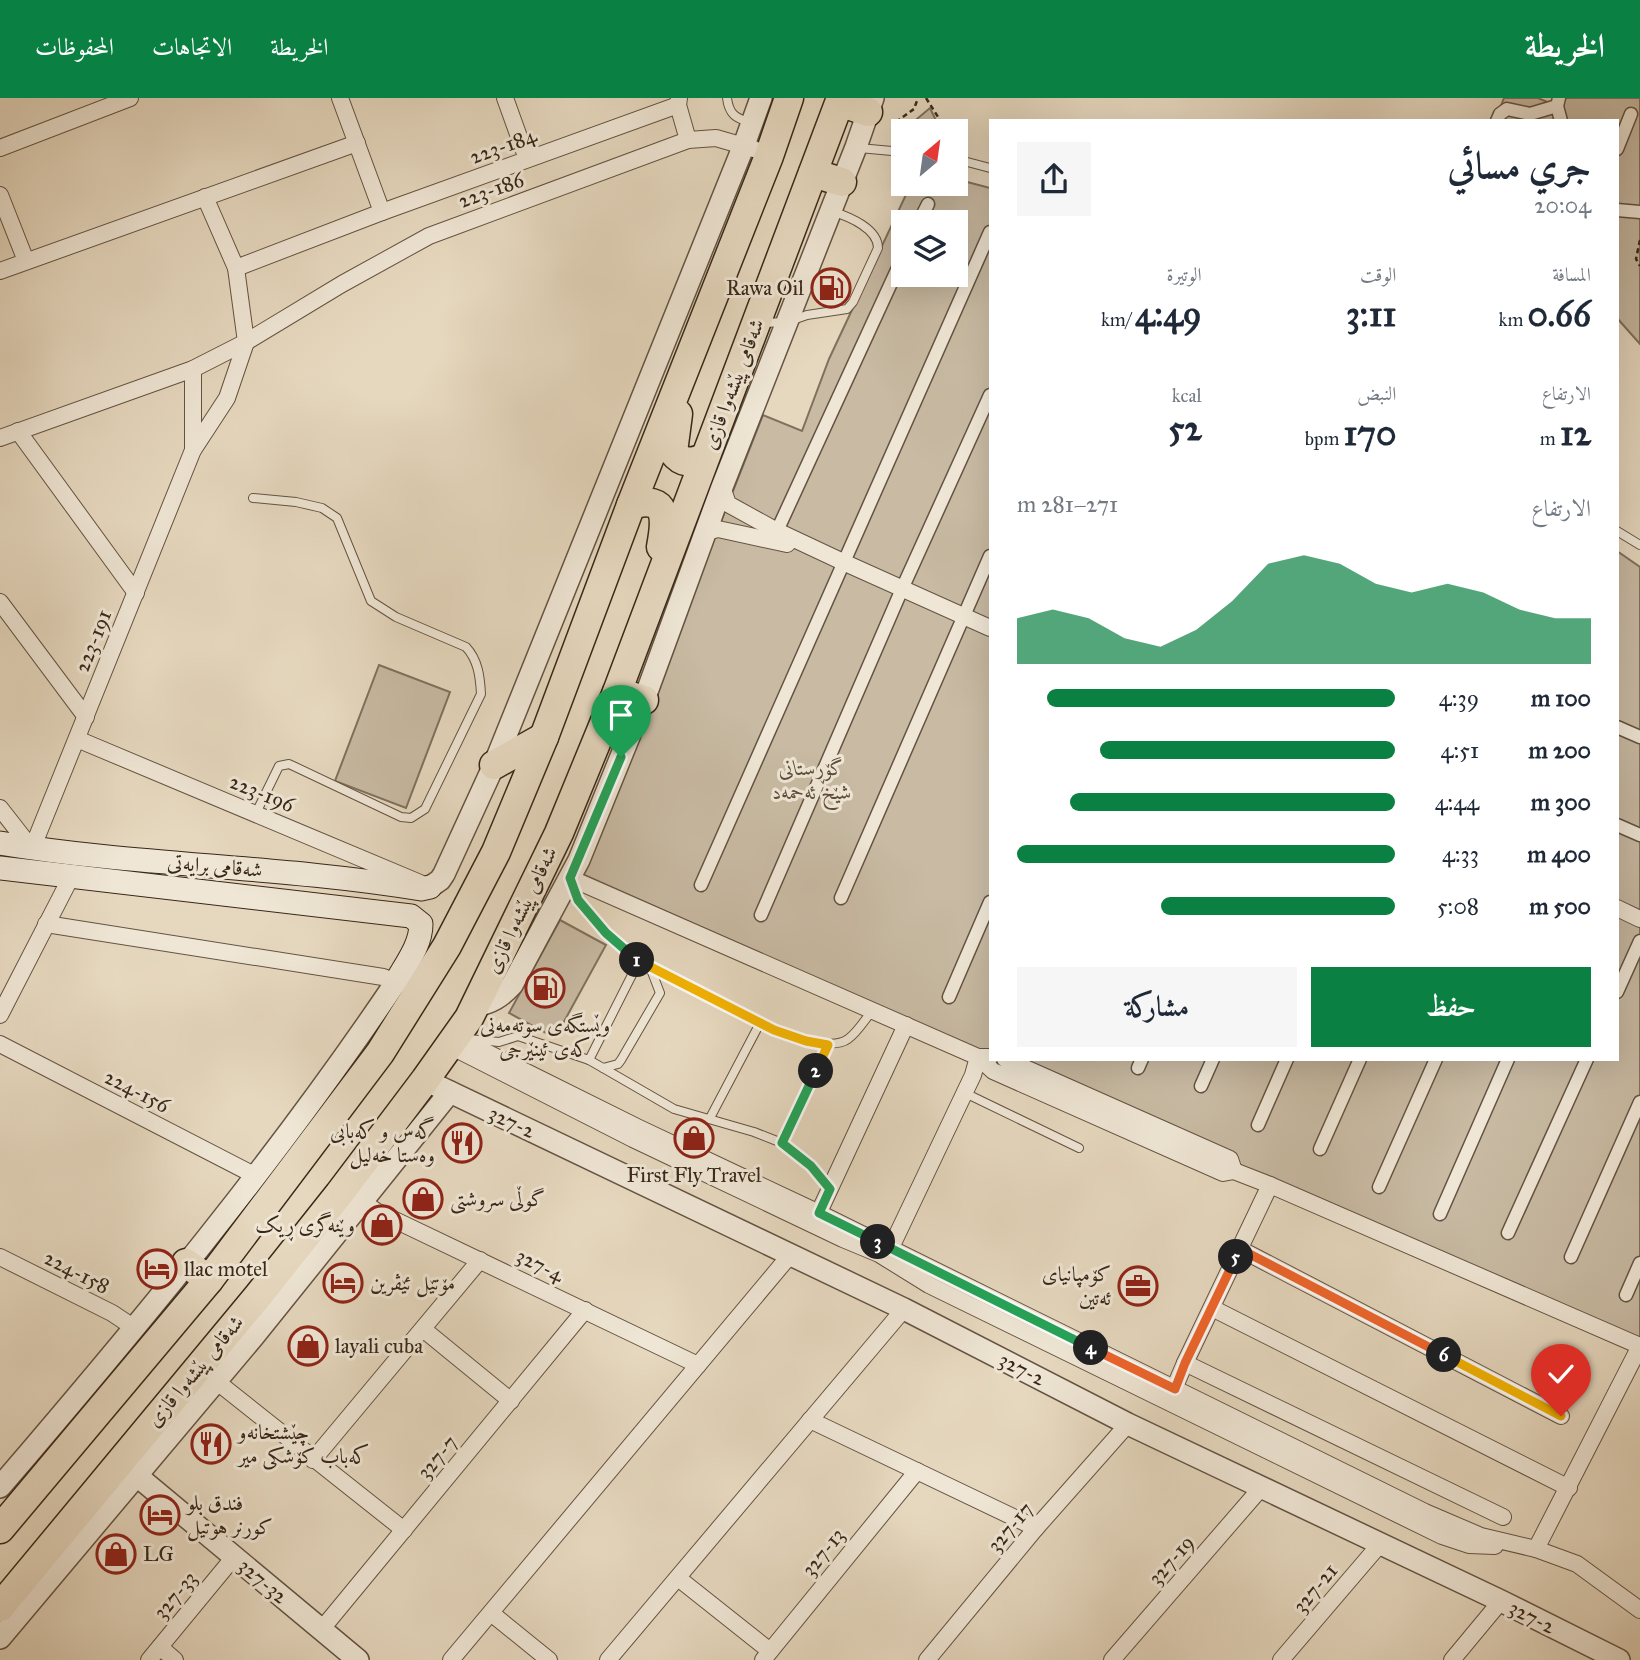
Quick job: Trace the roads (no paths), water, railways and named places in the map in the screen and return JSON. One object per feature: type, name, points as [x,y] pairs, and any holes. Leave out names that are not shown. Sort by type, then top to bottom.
[{"type":"highway","points":[[0,1529],[209,1280],[380,1053],[406,989],[447,946],[496,852],[544,737],[692,350],[757,150],[789,98]]},
{"type":"highway","points":[[840,100],[870,105]]},
{"type":"highway","name":"شەقامی پێشەوا قازی","points":[[0,1607],[258,1296],[438,1086],[453,1042],[475,1006],[559,833],[617,692],[840,100]]},
{"type":"highway","points":[[813,173],[842,182]]},
{"type":"highway","points":[[692,350],[673,452],[678,459],[685,462],[704,458]]},
{"type":"highway","points":[[631,505],[650,502],[659,506],[663,512],[665,525],[652,598]]},
{"type":"highway","points":[[617,692],[644,700]]},
{"type":"highway","points":[[494,765],[544,737]]},
{"type":"highway","points":[[186,1263],[209,1280]]},
{"type":"highway","points":[[254,1336],[258,1296]]},
{"type":"highway","points":[[21,1580],[53,1574]]},
{"type":"main road","name":"شەقامی برایەتی","points":[[0,844],[168,862],[350,877],[421,889],[430,887]]},
{"type":"main road","points":[[168,862],[169,888]]},
{"type":"main road","name":"شەقامی برایەتی","points":[[0,868],[411,916],[421,924],[406,989]]},
{"type":"street","points":[[0,148],[130,98]]},
{"type":"street","points":[[340,98],[382,212]]},
{"type":"street","points":[[505,98],[527,159]]},
{"type":"street","points":[[430,887],[440,880],[444,873],[494,765],[757,150],[751,123],[761,98]]},
{"type":"street","points":[[679,101],[688,140]]},
{"type":"street","name":"223-184","points":[[236,268],[679,101]]},
{"type":"street","points":[[1498,119],[1507,109],[1530,114],[1558,102]]},
{"type":"street","points":[[475,1006],[498,999],[512,985],[570,878],[644,700],[722,487],[856,148],[870,105]]},
{"type":"street","points":[[1619,144],[1631,114]]},
{"type":"street","name":"223-186","points":[[0,438],[193,369],[246,342],[429,236],[688,140],[716,138],[757,150]]},
{"type":"street","points":[[0,271],[357,143]]},
{"type":"street","points":[[0,195],[26,261]]},
{"type":"street","points":[[193,450],[227,398],[246,342],[236,268],[205,197]]},
{"type":"street","points":[[925,210],[928,204]]},
{"type":"street","points":[[1619,210],[1640,212]]},
{"type":"street","points":[[701,885],[989,234]]},
{"type":"street","points":[[777,531],[891,283]]},
{"type":"street","points":[[193,369],[193,450]]},
{"type":"street","points":[[761,915],[902,589],[989,397]]},
{"type":"street","points":[[18,430],[136,593]]},
{"type":"street","name":"223-191","points":[[32,849],[193,450]]},
{"type":"street","points":[[722,487],[727,504],[777,531],[989,628]]},
{"type":"street","points":[[706,532],[718,529],[764,537],[843,562]]},
{"type":"street","points":[[841,898],[989,558]]},
{"type":"street","points":[[0,601],[86,717]]},
{"type":"street","points":[[1619,728],[1640,737]]},
{"type":"street","name":"223-196","points":[[76,739],[430,887]]},
{"type":"street","points":[[0,808],[32,849]]},
{"type":"street","points":[[1619,826],[1640,835]]},
{"type":"street","points":[[0,1015],[71,877]]},
{"type":"street","points":[[570,878],[984,1057],[993,1071],[1210,1168],[1223,1173],[1234,1171],[1270,1185],[1640,1346],[1536,1549]]},
{"type":"street","points":[[949,997],[989,904]]},
{"type":"street","points":[[1619,909],[1640,919]]},
{"type":"street","points":[[1,1483],[186,1263],[343,1060],[406,989],[383,976],[46,924]]},
{"type":"street","points":[[1619,988],[1640,941]]},
{"type":"street","points":[[816,1219],[906,1025]]},
{"type":"street","points":[[453,1042],[633,1139],[888,1253],[1172,1396],[1445,1522],[1481,1536],[1536,1549],[1577,1564],[1640,1610]]},
{"type":"street","name":"224-156","points":[[0,1044],[254,1175]]},
{"type":"street","points":[[888,1253],[975,1070],[984,1057]]},
{"type":"street","points":[[1010,1061],[1230,1158],[1234,1171]]},
{"type":"street","points":[[1201,1086],[1212,1061]]},
{"type":"street","points":[[1258,1125],[1286,1061]]},
{"type":"street","points":[[1320,1149],[1359,1061]]},
{"type":"street","points":[[1379,1187],[1435,1061]]},
{"type":"street","points":[[1440,1214],[1507,1061]]},
{"type":"street","points":[[1508,1233],[1586,1061]]},
{"type":"street","points":[[0,1638],[363,1202],[438,1086]]},
{"type":"street","name":"327-2","points":[[438,1086],[904,1308],[1128,1424],[1619,1660]]},
{"type":"street","points":[[1571,1257],[1640,1102]]},
{"type":"street","points":[[1172,1396],[1185,1363],[1270,1185]]},
{"type":"street","name":"327-4","points":[[363,1202],[376,1211],[698,1365]]},
{"type":"street","points":[[1240,1249],[1561,1416]]},
{"type":"street","points":[[451,1660],[791,1254]]},
{"type":"street","name":"224-158","points":[[0,1257],[111,1313],[133,1327]]},
{"type":"street","points":[[313,1460],[480,1260]]},
{"type":"street","points":[[1626,1295],[1640,1264]]},
{"type":"street","points":[[608,1660],[904,1308]]},
{"type":"street","points":[[1212,1308],[1569,1488]]},
{"type":"street","name":"327-7","points":[[321,1630],[585,1310]]},
{"type":"street","points":[[423,1329],[510,1401]]},
{"type":"street","points":[[1185,1363],[1503,1517]]},
{"type":"street","points":[[216,1381],[404,1530]]},
{"type":"street","points":[[810,1420],[1036,1528]]},
{"type":"street","name":"327-17","points":[[927,1660],[1036,1528],[1128,1424]]},
{"type":"street","name":"327-13","points":[[766,1656],[917,1471]]},
{"type":"street","name":"327-32","points":[[136,1475],[358,1660]]},
{"type":"street","name":"327-19","points":[[1112,1660],[1261,1488]]},
{"type":"street","name":"327-21","points":[[1281,1660],[1381,1544]]},
{"type":"street","name":"327-33","points":[[149,1660],[234,1558]]},
{"type":"street","points":[[678,1577],[766,1656]]},
{"type":"street","points":[[1452,1660],[1501,1601]]},
{"type":"street","points":[[491,1613],[549,1660]]},
{"type":"street","points":[[160,1647],[176,1660]]},
{"type":"lane","points":[[727,98],[728,108],[735,118],[751,123]]},
{"type":"lane","points":[[856,148],[891,151]]},
{"type":"lane","points":[[968,162],[989,168]]},
{"type":"lane","points":[[758,323],[787,322],[807,315],[847,309],[853,302],[878,248],[875,234],[842,214],[831,211]]},
{"type":"lane","points":[[253,498],[296,502],[322,508],[337,518],[371,601],[396,617],[466,647],[474,656],[480,676],[481,694],[425,809],[411,818],[401,817],[289,764],[279,766],[256,813]]},
{"type":"lane","points":[[1619,532],[1640,545]]},
{"type":"lane","points":[[570,878],[578,900],[606,933],[639,961],[760,1023],[806,1041],[828,1045],[848,1040],[873,1010]]},
{"type":"lane","points":[[589,1060],[639,961]]},
{"type":"lane","points":[[603,1068],[618,1064],[660,993],[650,967]]},
{"type":"lane","points":[[710,1118],[760,1023]]},
{"type":"lane","points":[[453,1042],[499,1042],[518,1036],[589,1060],[674,1109],[696,1117],[710,1118],[782,1143],[811,1166],[830,1189]]},
{"type":"lane","points":[[782,1143],[828,1045]]},
{"type":"lane","points":[[965,1093],[1079,1148]]},
{"type":"place","name":"Rawa Oil","points":[[831,288]]},
{"type":"place","name":"وێستگەی سوتەمەنی کەی ئینێرجی","points":[[545,988]]},
{"type":"place","name":"First Fly Travel","points":[[694,1138]]},
{"type":"place","name":"گەس و کەبابی وەستا خەلیل","points":[[462,1143]]},
{"type":"place","name":"گوڵی سروشتی","points":[[423,1199]]},
{"type":"place","name":"وێنەگری ڕیک","points":[[382,1225]]},
{"type":"place","name":"llac motel","points":[[157,1269]]},
{"type":"place","name":"مۆتێل ئێڤرین","points":[[343,1283]]},
{"type":"place","name":"کۆمپانیای ئەتین","points":[[1138,1286]]},
{"type":"place","name":"layali cuba","points":[[308,1346]]},
{"type":"place","name":"چێشتخانەو کەباب کۆشکی میر","points":[[211,1444]]},
{"type":"place","name":"فندق بلو كورنر هوتيل","points":[[160,1515]]},
{"type":"place","name":"LG","points":[[116,1554]]},
{"type":"park label","name":"گۆڕستانی شێخ ئەحمەد","points":[[812,780]]}]
